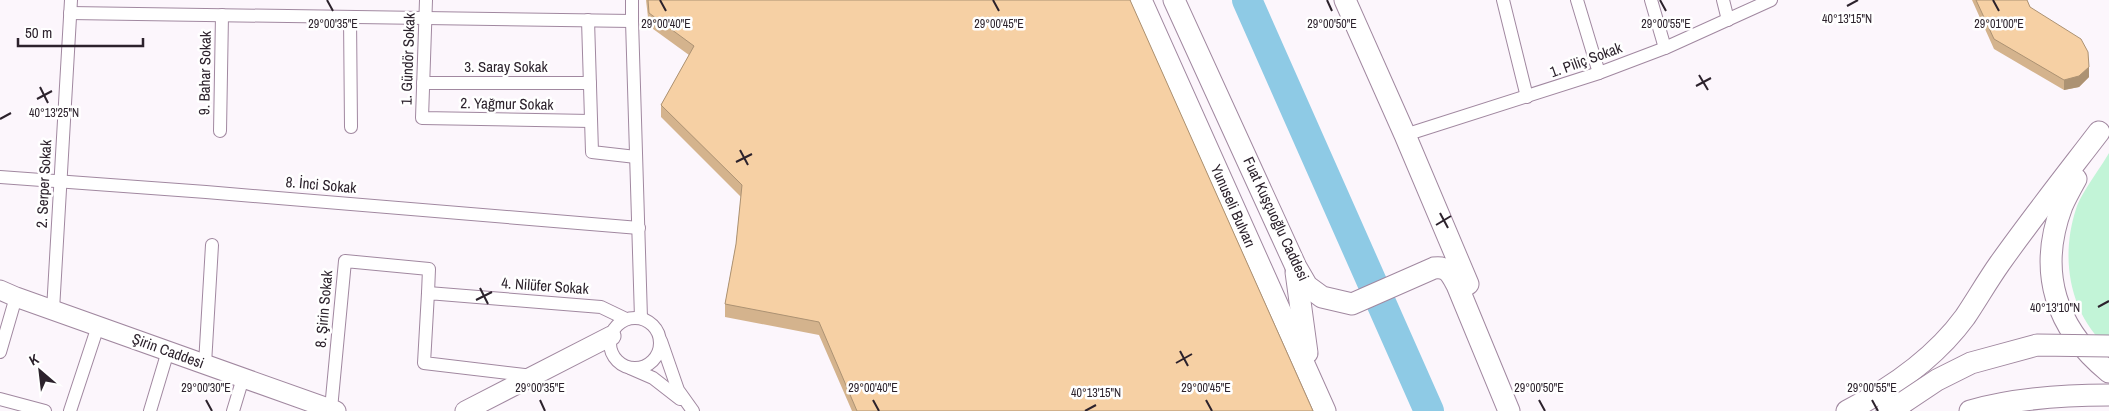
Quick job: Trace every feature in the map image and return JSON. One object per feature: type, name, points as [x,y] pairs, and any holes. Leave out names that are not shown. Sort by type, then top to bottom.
[{"type":"main road","name":"Yunuseli Bulvarı","points":[[1141,0],[1325,411]]},
{"type":"main road","name":"Fuat Kuşçuoğlu Caddesi","points":[[1174,0],[1296,267],[1307,286],[1322,297],[1352,304],[1416,276],[1442,267],[1450,272],[1457,284],[1508,411]]},
{"type":"main road","points":[[1345,0],[1424,179],[1522,411]]},
{"type":"main road","points":[[2104,124],[2062,206],[2055,229],[2052,279],[2056,303],[2076,340],[2109,372]]},
{"type":"main road","points":[[1847,411],[1902,379],[1927,357],[1964,318],[2000,263],[2104,124]]},
{"type":"main road","points":[[1296,267],[1304,338],[1314,388]]},
{"type":"main road","points":[[1896,406],[1937,380],[1971,363],[2037,345],[2109,346]]},
{"type":"main road","points":[[1970,411],[2030,398],[2109,394]]},
{"type":"street","name":"1. Gündör Sokak","points":[[422,118],[426,0]]},
{"type":"street","points":[[632,0],[641,318]]},
{"type":"street","points":[[1502,0],[1528,97]]},
{"type":"street","points":[[1577,0],[1599,73]]},
{"type":"street","points":[[1650,0],[1665,48]]},
{"type":"street","points":[[1723,0],[1728,20]]},
{"type":"street","name":"1. Piliç Sokak","points":[[1405,136],[1599,73],[1665,48],[1771,0]]},
{"type":"street","points":[[71,6],[222,15],[632,21]]},
{"type":"street","name":"2. Serper Sokak","points":[[53,310],[71,6]]},
{"type":"street","name":"9. Bahar Sokak","points":[[220,131],[222,15]]},
{"type":"street","points":[[350,17],[351,127]]},
{"type":"street","points":[[588,20],[592,152],[636,157]]},
{"type":"street","name":"3. Saray Sokak","points":[[423,83],[590,83]]},
{"type":"street","name":"2. Yağmur Sokak","points":[[422,118],[591,121]]},
{"type":"street","name":"8. İnci Sokak","points":[[0,177],[60,180],[638,228]]},
{"type":"street","points":[[205,364],[212,245]]},
{"type":"street","name":"8. Şirin Sokak","points":[[323,409],[345,260],[428,269],[428,293]]},
{"type":"street","points":[[0,351],[8,293]]},
{"type":"street","name":"Şirin Caddesi","points":[[8,293],[323,409]]},
{"type":"street","points":[[428,293],[424,363],[533,376]]},
{"type":"street","name":"4. Nilüfer Sokak","points":[[428,293],[601,307],[626,320]]},
{"type":"street","points":[[465,411],[611,336],[619,323],[641,318],[654,326],[678,390],[692,409]]},
{"type":"street","points":[[70,411],[98,326]]},
{"type":"street","points":[[611,336],[612,352],[622,364],[653,378],[692,409]]},
{"type":"street","points":[[629,367],[637,368],[652,362],[660,348],[660,340]]},
{"type":"street","points":[[150,411],[168,351]]},
{"type":"street","points":[[233,411],[243,378]]},
{"type":"street","points":[[0,399],[45,411]]},
{"type":"green space","points":[[2109,153],[2109,349],[2095,335],[2077,302],[2069,266],[2069,247],[2071,228],[2078,203]]},
{"type":"building","points":[[648,0],[1130,0],[1313,411],[857,411],[819,322],[725,304],[736,244],[742,185],[661,105],[694,46],[649,13]]},
{"type":"building","points":[[1976,0],[2027,0],[2030,7],[2081,39],[2088,52],[2089,67],[2079,76],[2064,80],[1994,39]]},
{"type":"waterway","points":[[1247,0],[1429,411]]}]
